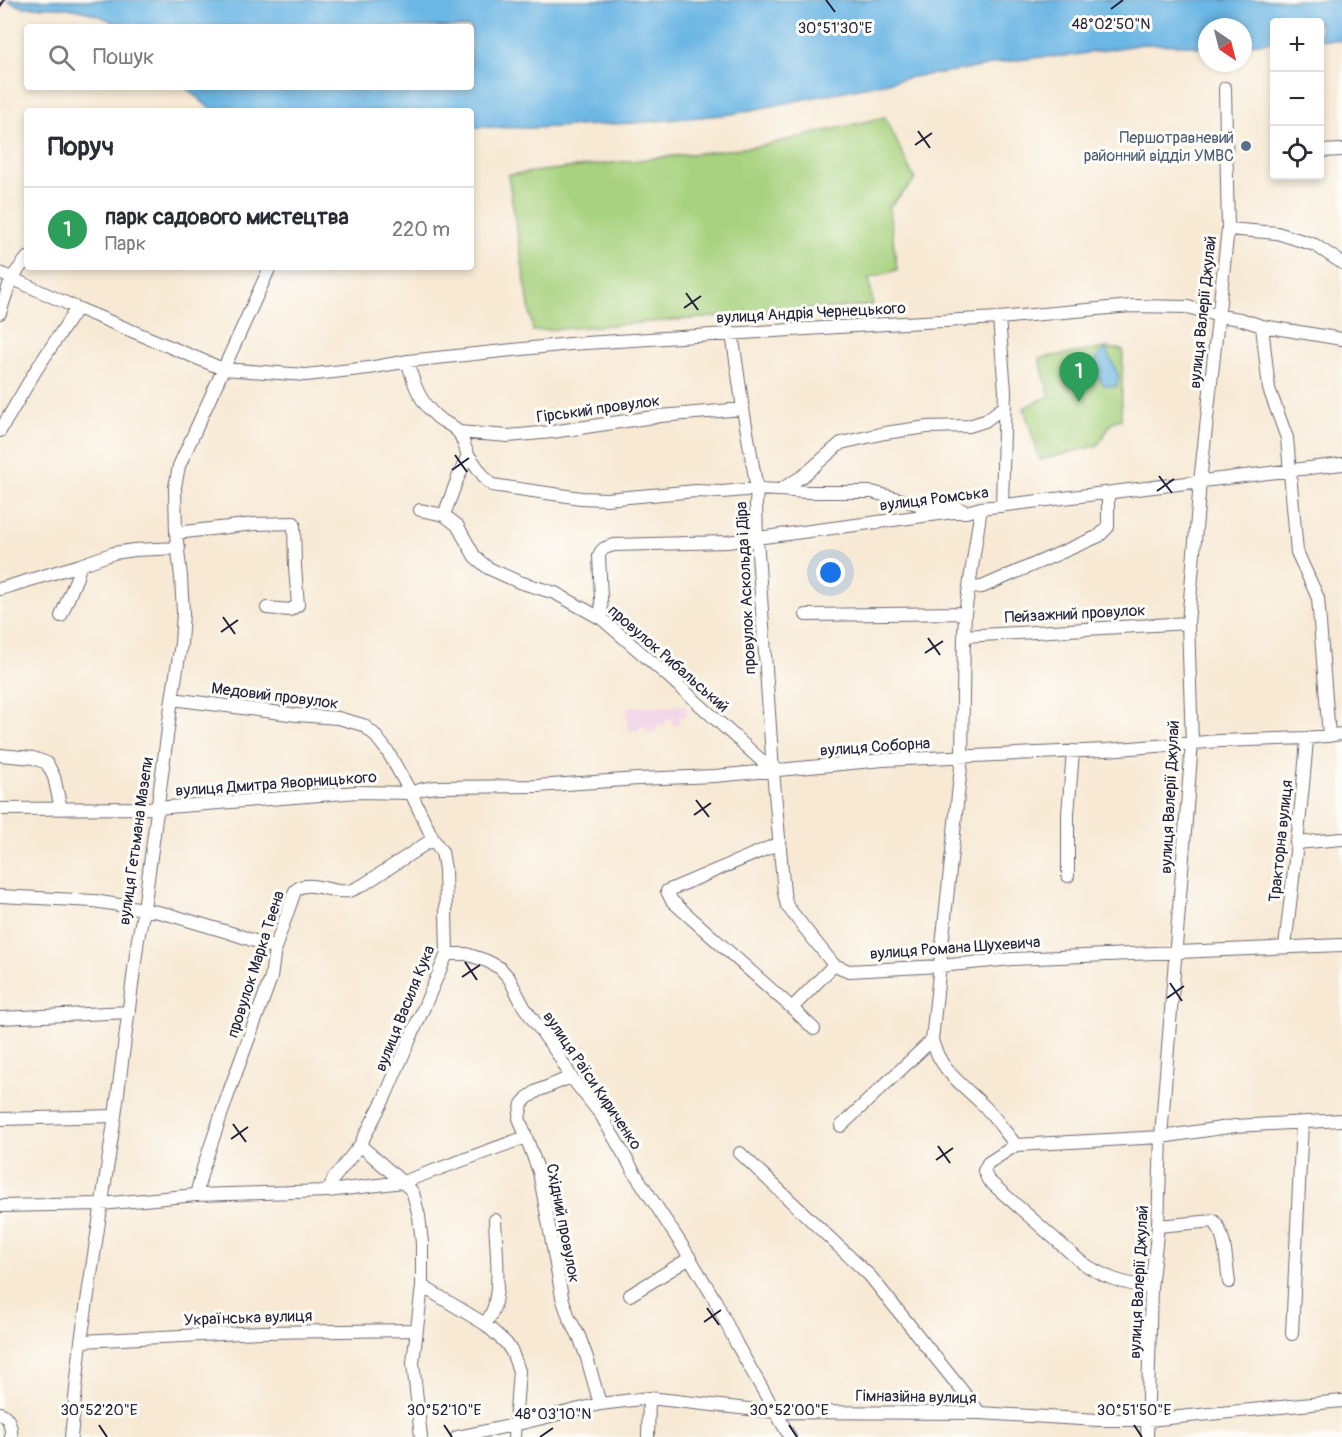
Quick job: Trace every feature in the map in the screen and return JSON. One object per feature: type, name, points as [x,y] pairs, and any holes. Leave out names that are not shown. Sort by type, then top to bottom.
[{"type":"street","name":"вулиця Валерії Джулай","points":[[1147,1437],[1151,1288],[1158,1226],[1161,1137],[1192,743],[1188,623],[1200,482],[1228,229],[1225,88]]},
{"type":"street","points":[[1324,151],[1342,150]]},
{"type":"street","points":[[1228,229],[1277,233],[1314,245],[1342,263]]},
{"type":"street","points":[[0,313],[5,276],[24,260]]},
{"type":"street","name":"вулиця Гетьмана Мазепи","points":[[70,1437],[81,1341],[115,1116],[171,699],[181,644],[183,612],[176,533],[175,487],[179,466],[269,270]]},
{"type":"street","name":"вулиця Андрія Чернецького","points":[[5,276],[223,369],[306,375],[408,361],[570,344],[999,318],[1131,306],[1188,307],[1262,326],[1342,339]]},
{"type":"street","points":[[0,430],[36,370],[78,308]]},
{"type":"street","points":[[999,318],[1005,391],[1002,506]]},
{"type":"street","points":[[1262,326],[1269,389],[1287,438],[1297,552],[1318,598],[1329,736]]},
{"type":"street","name":"провулок Аскольда і Діра","points":[[732,333],[757,489],[757,538],[772,771],[780,843]]},
{"type":"street","points":[[408,361],[411,377],[422,399],[436,417],[458,432],[468,455],[492,485],[581,498],[606,499],[685,491],[722,492],[757,489],[872,492],[921,505],[949,504],[966,512]]},
{"type":"street","points":[[780,490],[803,476],[841,443],[927,427],[969,426],[985,421],[1005,406]]},
{"type":"street","name":"Гірський провулок","points":[[458,432],[508,436],[660,416],[743,410]]},
{"type":"street","points":[[420,510],[444,515],[468,455]]},
{"type":"street","name":"вулиця Ромська","points":[[602,619],[599,556],[603,548],[614,545],[727,542],[1342,464]]},
{"type":"street","points":[[969,588],[982,587],[1099,536],[1108,527],[1108,493]]},
{"type":"street","points":[[981,508],[965,613],[962,757],[932,1040],[946,1070],[987,1109],[1016,1145]]},
{"type":"street","name":"провулок Рибальський","points":[[444,515],[457,525],[474,556],[488,568],[519,582],[555,593],[602,619],[772,771]]},
{"type":"street","points":[[176,533],[254,524],[294,523],[298,605],[291,610],[267,609]]},
{"type":"street","points":[[0,589],[114,553],[178,548]]},
{"type":"street","points":[[61,616],[80,565]]},
{"type":"street","points":[[806,615],[965,613]]},
{"type":"street","name":"Пейзажний провулок","points":[[964,636],[1188,623]]},
{"type":"street","name":"Медовий провулок","points":[[171,699],[338,718],[363,725],[374,734],[388,752],[411,793]]},
{"type":"street","name":"вулиця Соборна","points":[[411,793],[437,787],[537,786],[638,778],[715,776],[883,760],[1307,738],[1342,734]]},
{"type":"street","name":"Тракторна вулиця","points":[[1286,947],[1296,843],[1301,819],[1307,738]]},
{"type":"street","points":[[1068,876],[1068,814],[1073,751]]},
{"type":"street","points":[[0,755],[33,758],[47,763],[54,777],[61,809]]},
{"type":"street","name":"вулиця Дмитра Яворницького","points":[[0,809],[156,808],[358,792],[411,793]]},
{"type":"street","name":"вулиця Василя Кука","points":[[328,1191],[334,1178],[360,1145],[384,1099],[447,954],[445,869],[442,852],[411,793]]},
{"type":"street","name":"провулок Марка Твена","points":[[196,1195],[202,1168],[271,978],[275,948],[296,891],[299,887],[307,885],[334,891],[350,891],[434,839]]},
{"type":"street","points":[[1296,843],[1342,839]]},
{"type":"street","points":[[792,1008],[834,965],[787,906],[780,843],[667,891],[672,901],[814,1029]]},
{"type":"street","points":[[0,896],[94,900],[144,909],[199,923],[275,948]]},
{"type":"street","name":"вулиця Романа Шухевича","points":[[834,965],[849,971],[1012,959],[1342,945]]},
{"type":"street","name":"вулиця Раїси Кириченко","points":[[447,954],[466,954],[487,961],[500,968],[509,978],[524,1007],[601,1115],[634,1172],[690,1258],[790,1437]]},
{"type":"street","points":[[0,1018],[129,1012]]},
{"type":"street","points":[[841,1126],[932,1040]]},
{"type":"street","name":"Східний провулок","points":[[572,1077],[537,1091],[522,1104],[519,1118],[539,1172],[562,1297],[587,1358],[600,1404]]},
{"type":"street","points":[[0,1119],[115,1116]]},
{"type":"street","points":[[1151,1288],[1125,1284],[1096,1273],[1080,1261],[988,1180],[984,1172],[988,1163],[1016,1145],[1161,1137],[1235,1126],[1342,1120]]},
{"type":"street","points":[[1292,1335],[1302,1122]]},
{"type":"street","points":[[0,1206],[101,1204],[196,1195],[328,1191],[403,1182],[526,1137]]},
{"type":"street","points":[[360,1145],[413,1193],[419,1216],[422,1243],[422,1286],[413,1363],[421,1437]]},
{"type":"street","points":[[740,1153],[870,1276],[980,1413]]},
{"type":"street","points":[[485,1324],[491,1316],[495,1302],[497,1280],[495,1220]]},
{"type":"street","points":[[1158,1226],[1214,1221],[1218,1225],[1223,1240],[1229,1282]]},
{"type":"street","points":[[630,1295],[690,1258]]},
{"type":"street","points":[[422,1286],[485,1324],[506,1343],[512,1352],[519,1371],[514,1431]]},
{"type":"street","name":"Українська вулиця","points":[[81,1341],[261,1332],[417,1330]]},
{"type":"street","points":[[648,1437],[649,1398]]},
{"type":"street","name":"Гімназійна вулиця","points":[[457,1437],[514,1431],[600,1404],[649,1398],[774,1412],[980,1413],[1098,1420],[1148,1420],[1342,1401]]},
{"type":"street","points":[[0,1413],[5,1414],[9,1422],[11,1437]]},
{"type":"shaded area","points":[[686,705],[687,716],[679,717],[679,725],[673,725],[672,718],[669,718],[665,721],[665,725],[656,726],[656,733],[647,733],[646,726],[639,727],[639,730],[628,730],[627,707]]},
{"type":"green space","points":[[885,117],[915,180],[889,207],[897,270],[869,278],[873,305],[533,331],[508,175],[761,146]]},
{"type":"green space","points":[[1106,348],[1123,350],[1121,419],[1112,422],[1098,445],[1040,460],[1024,408],[1050,396],[1039,358]]},
{"type":"water","points":[[7,0],[1342,0],[1342,41],[1324,39],[1324,18],[1270,18],[1270,42],[1252,44],[1252,18],[1198,18],[1198,47],[1143,44],[1068,56],[996,63],[913,77],[732,114],[633,123],[535,128],[474,127],[474,108],[210,108],[188,90],[474,90],[474,24],[115,24],[99,15],[83,11],[58,7],[20,6]]},
{"type":"water","points":[[1106,348],[1119,377],[1116,387],[1104,385],[1093,367],[1099,354]]},
{"type":"railway","points":[[0,6],[4,0]]},
{"type":"place","name":"Першотравневий районний відділ УМВС","points":[[1246,146]]},
{"type":"place","name":"парк садового мистецтва","points":[[1079,402]]}]
